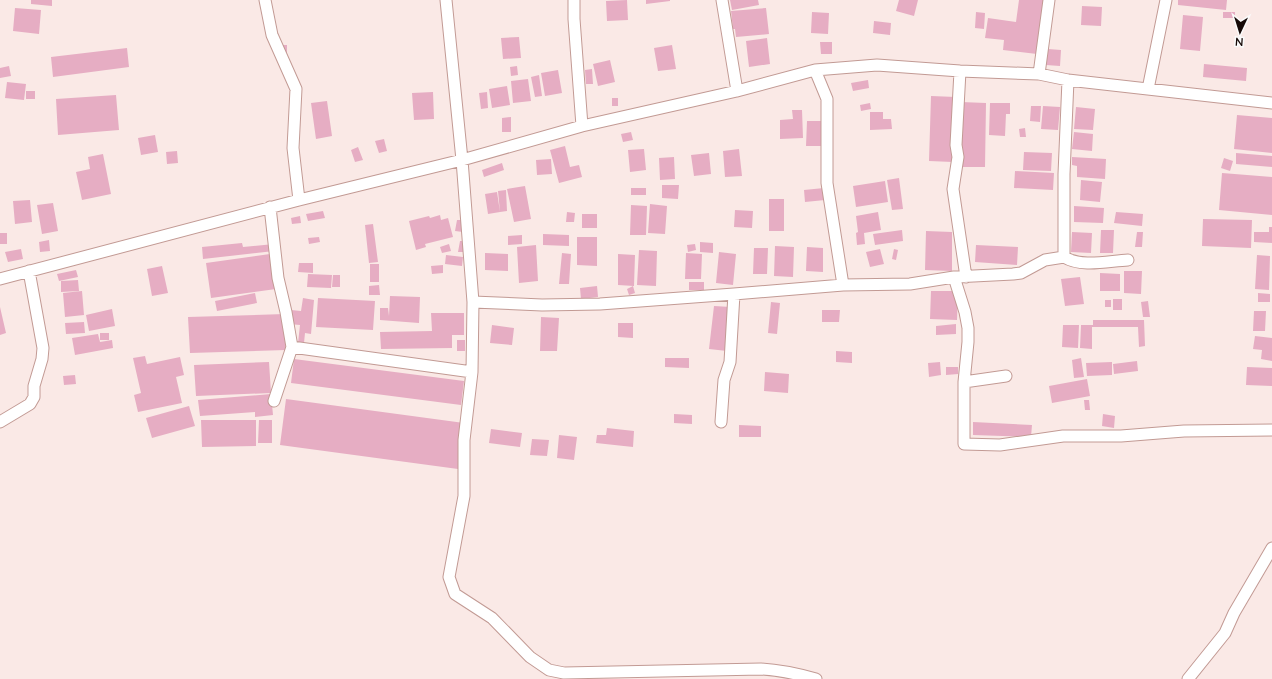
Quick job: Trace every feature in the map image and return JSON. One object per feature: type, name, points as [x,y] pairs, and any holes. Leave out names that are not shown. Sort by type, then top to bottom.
[{"type":"street","points":[[265,0],[272,35],[296,89],[292,148],[299,200]]},
{"type":"street","points":[[446,0],[462,160],[473,302],[472,372],[464,440],[464,496],[449,577],[455,594],[492,618],[530,657],[549,670],[564,673],[761,668],[816,679]]},
{"type":"street","points":[[574,0],[574,19],[582,126]]},
{"type":"street","points":[[722,0],[737,91]]},
{"type":"street","points":[[1039,74],[1049,0]]},
{"type":"street","points":[[1148,89],[1166,0]]},
{"type":"street","points":[[0,279],[29,270],[270,207],[462,160],[582,126],[737,91],[815,70],[877,65],[960,71],[1039,74],[1068,80],[1272,103]]},
{"type":"street","points":[[815,70],[828,98],[827,183],[843,284]]},
{"type":"street","points":[[960,71],[956,145],[958,157],[953,189],[966,277]]},
{"type":"street","points":[[1064,257],[1064,174],[1068,80]]},
{"type":"street","points":[[270,207],[278,278],[292,347],[274,401]]},
{"type":"street","points":[[473,302],[542,305],[600,304],[843,284],[910,284],[954,277],[1021,273],[1045,260],[1064,257],[1070,261],[1084,263],[1128,260]]},
{"type":"street","points":[[0,422],[30,404],[34,398],[36,378],[42,360],[43,348],[29,270]]},
{"type":"street","points":[[954,277],[965,312],[968,328],[964,382],[964,444],[1000,445],[1063,436],[1121,436],[1184,431],[1272,430]]},
{"type":"street","points":[[721,422],[724,380],[730,362],[734,294]]},
{"type":"street","points":[[292,347],[472,372]]},
{"type":"street","points":[[964,382],[1006,376]]},
{"type":"street","points":[[1188,679],[1225,633],[1272,548]]},
{"type":"building","points":[[31,0],[52,0],[52,6],[31,4]]},
{"type":"building","points":[[627,0],[628,20],[607,21],[606,1]]},
{"type":"building","points":[[646,0],[670,0],[670,1],[646,4]]},
{"type":"building","points":[[730,0],[758,0],[759,5],[732,10]]},
{"type":"building","points":[[899,0],[918,0],[914,16],[896,11]]},
{"type":"building","points":[[1019,0],[1044,0],[1037,54],[1003,50],[1004,40],[985,38],[988,18],[1016,22]]},
{"type":"building","points":[[1178,0],[1227,0],[1226,10],[1178,5]]},
{"type":"building","points":[[1082,6],[1102,7],[1101,26],[1081,25]]},
{"type":"building","points":[[15,8],[41,10],[39,34],[13,31]]},
{"type":"building","points":[[766,8],[769,34],[736,37],[735,29],[733,29],[731,11]]},
{"type":"building","points":[[812,12],[829,13],[828,34],[811,33]]},
{"type":"building","points":[[976,12],[985,13],[984,29],[975,28]]},
{"type":"building","points":[[1223,12],[1235,12],[1235,18],[1223,18]]},
{"type":"building","points":[[1183,15],[1203,17],[1200,51],[1180,49]]},
{"type":"building","points":[[874,21],[891,23],[890,35],[873,33]]},
{"type":"building","points":[[519,37],[521,58],[503,59],[501,38]]},
{"type":"building","points":[[767,38],[770,64],[749,67],[746,41]]},
{"type":"building","points":[[820,42],[832,42],[832,54],[821,54]]},
{"type":"building","points":[[280,45],[287,45],[287,53],[281,53]]},
{"type":"building","points":[[672,45],[676,69],[658,71],[654,48]]},
{"type":"building","points":[[127,48],[129,67],[53,77],[51,57]]},
{"type":"building","points":[[1048,49],[1061,50],[1060,66],[1046,65]]},
{"type":"building","points":[[610,60],[615,82],[598,86],[593,64]]},
{"type":"building","points":[[1204,64],[1247,68],[1246,81],[1203,77]]},
{"type":"building","points":[[9,66],[11,76],[0,78],[0,68]]},
{"type":"building","points":[[517,66],[518,75],[511,76],[510,67]]},
{"type":"building","points":[[592,69],[593,84],[586,84],[585,70]]},
{"type":"building","points":[[558,70],[562,93],[545,96],[541,73]]},
{"type":"building","points":[[539,75],[542,96],[535,97],[531,77]]},
{"type":"building","points":[[528,79],[531,101],[513,103],[511,81]]},
{"type":"building","points":[[868,80],[869,88],[853,91],[851,83]]},
{"type":"building","points":[[7,82],[26,84],[24,100],[5,98]]},
{"type":"building","points":[[507,86],[510,105],[492,108],[489,89]]},
{"type":"building","points":[[26,91],[35,91],[35,99],[26,99]]},
{"type":"building","points":[[433,92],[434,119],[414,120],[412,93]]},
{"type":"building","points":[[487,92],[488,108],[481,109],[479,93]]},
{"type":"building","points":[[116,95],[119,130],[58,135],[56,99]]},
{"type":"building","points":[[931,96],[956,97],[953,162],[929,161]]},
{"type":"building","points":[[612,98],[618,98],[618,106],[612,106]]},
{"type":"building","points":[[327,101],[332,136],[316,139],[311,103]]},
{"type":"building","points":[[961,102],[986,103],[985,167],[960,167]]},
{"type":"building","points":[[870,103],[871,109],[861,111],[860,105]]},
{"type":"building","points":[[990,103],[1010,103],[1010,114],[1006,114],[1005,136],[989,135]]},
{"type":"building","points":[[1031,106],[1041,106],[1040,122],[1030,121]]},
{"type":"building","points":[[1043,106],[1060,107],[1058,130],[1041,129]]},
{"type":"building","points":[[1076,107],[1095,109],[1093,130],[1074,129]]},
{"type":"building","points":[[792,110],[802,110],[803,138],[780,139],[780,120],[793,119]]},
{"type":"building","points":[[870,112],[883,112],[883,119],[891,119],[892,129],[870,130]]},
{"type":"building","points":[[1237,115],[1272,118],[1272,153],[1234,149]]},
{"type":"building","points":[[511,117],[511,132],[502,132],[502,118]]},
{"type":"building","points":[[807,121],[826,121],[825,146],[806,146]]},
{"type":"building","points":[[1025,128],[1026,137],[1020,137],[1019,129]]},
{"type":"building","points":[[631,132],[633,140],[623,142],[621,134]]},
{"type":"building","points":[[1074,132],[1093,134],[1092,151],[1072,149]]},
{"type":"building","points":[[155,135],[158,152],[141,155],[138,138]]},
{"type":"building","points":[[384,139],[387,151],[379,153],[375,141]]},
{"type":"building","points":[[565,146],[570,167],[579,165],[582,177],[559,183],[550,150]]},
{"type":"building","points":[[358,147],[363,160],[355,162],[351,150]]},
{"type":"building","points":[[644,149],[646,170],[630,172],[628,150]]},
{"type":"building","points":[[739,149],[742,176],[725,177],[723,151]]},
{"type":"building","points":[[177,151],[178,163],[167,164],[166,152]]},
{"type":"building","points":[[1024,152],[1052,153],[1051,171],[1023,170]]},
{"type":"building","points":[[709,153],[711,174],[694,176],[691,155]]},
{"type":"building","points":[[1236,153],[1272,156],[1272,167],[1236,164]]},
{"type":"building","points":[[103,154],[111,194],[82,200],[76,172],[90,169],[88,157]]},
{"type":"building","points":[[674,157],[675,179],[660,180],[659,158]]},
{"type":"building","points":[[1072,157],[1106,159],[1105,179],[1077,177],[1077,166],[1072,165]]},
{"type":"building","points":[[1224,158],[1233,161],[1230,171],[1221,168]]},
{"type":"building","points":[[551,159],[552,174],[537,175],[536,160]]},
{"type":"building","points":[[502,163],[504,170],[484,177],[482,170]]},
{"type":"building","points":[[1015,171],[1054,173],[1053,190],[1014,188]]},
{"type":"building","points":[[1222,173],[1272,177],[1272,215],[1219,210]]},
{"type":"building","points":[[899,178],[903,209],[892,210],[887,180]]},
{"type":"building","points":[[1081,180],[1102,182],[1100,202],[1080,200]]},
{"type":"building","points":[[885,181],[888,202],[856,207],[853,186]]},
{"type":"building","points":[[662,185],[679,185],[678,199],[662,198]]},
{"type":"building","points":[[525,186],[531,219],[514,222],[507,189]]},
{"type":"building","points":[[631,188],[646,188],[646,195],[631,195]]},
{"type":"building","points":[[824,188],[825,200],[805,202],[804,190]]},
{"type":"building","points":[[506,190],[507,211],[500,212],[498,191]]},
{"type":"building","points":[[497,192],[500,212],[488,214],[485,194]]},
{"type":"building","points":[[769,199],[784,199],[784,231],[769,231]]},
{"type":"building","points":[[30,200],[32,222],[15,224],[13,201]]},
{"type":"building","points":[[53,203],[58,231],[42,234],[37,205]]},
{"type":"building","points":[[650,204],[667,206],[665,234],[648,233]]},
{"type":"building","points":[[631,205],[647,206],[646,235],[630,235]]},
{"type":"building","points":[[1074,206],[1104,208],[1103,223],[1074,222]]},
{"type":"building","points":[[735,210],[753,211],[752,228],[734,227]]},
{"type":"building","points":[[323,211],[325,218],[308,221],[306,214]]},
{"type":"building","points":[[567,212],[575,213],[574,222],[566,222]]},
{"type":"building","points":[[878,212],[881,230],[864,233],[865,244],[857,245],[856,233],[858,232],[856,216]]},
{"type":"building","points":[[1116,212],[1143,214],[1142,226],[1114,223]]},
{"type":"building","points":[[582,214],[597,214],[597,228],[582,228]]},
{"type":"building","points":[[440,215],[441,220],[448,218],[453,237],[425,244],[426,247],[416,250],[409,221]]},
{"type":"building","points":[[300,216],[301,223],[292,224],[291,218]]},
{"type":"building","points":[[1203,219],[1252,220],[1251,248],[1202,246]]},
{"type":"building","points":[[457,220],[465,220],[463,232],[455,231]]},
{"type":"building","points":[[373,224],[378,262],[369,263],[365,225]]},
{"type":"building","points":[[1269,227],[1272,227],[1272,243],[1254,242],[1254,232],[1269,232]]},
{"type":"building","points":[[902,230],[903,241],[875,245],[873,234]]},
{"type":"building","points":[[1101,230],[1114,230],[1113,253],[1100,253]]},
{"type":"building","points":[[926,231],[952,232],[952,271],[925,270]]},
{"type":"building","points":[[1072,232],[1092,233],[1091,253],[1071,252]]},
{"type":"building","points":[[1137,232],[1143,232],[1142,247],[1135,247]]},
{"type":"building","points":[[0,233],[7,233],[7,244],[0,244]]},
{"type":"building","points":[[543,234],[569,235],[569,246],[543,245]]},
{"type":"building","points":[[522,235],[522,244],[508,245],[508,236]]},
{"type":"building","points":[[319,237],[320,242],[309,244],[308,238]]},
{"type":"building","points":[[577,237],[597,237],[597,266],[577,265]]},
{"type":"building","points":[[49,240],[50,251],[40,252],[39,242]]},
{"type":"building","points":[[460,241],[465,241],[463,252],[458,252]]},
{"type":"building","points":[[700,242],[713,243],[713,253],[700,252]]},
{"type":"building","points":[[242,243],[243,247],[274,244],[274,251],[203,259],[202,247]]},
{"type":"building","points":[[449,244],[451,251],[442,253],[440,247]]},
{"type":"building","points":[[695,244],[696,250],[688,252],[687,245]]},
{"type":"building","points":[[536,245],[538,281],[519,283],[517,247]]},
{"type":"building","points":[[976,245],[1018,247],[1017,265],[975,262]]},
{"type":"building","points":[[775,246],[794,247],[793,277],[774,276]]},
{"type":"building","points":[[807,247],[823,248],[823,272],[806,271]]},
{"type":"building","points":[[754,248],[768,248],[767,274],[753,274]]},
{"type":"building","points":[[21,249],[23,259],[8,262],[5,252]]},
{"type":"building","points":[[880,249],[884,264],[870,267],[866,252]]},
{"type":"building","points":[[894,249],[898,250],[896,260],[892,259]]},
{"type":"building","points":[[639,250],[657,251],[656,286],[637,285]]},
{"type":"building","points":[[719,252],[736,254],[733,285],[716,283]]},
{"type":"building","points":[[485,253],[508,254],[508,271],[485,270]]},
{"type":"building","points":[[562,253],[571,254],[569,284],[559,284]]},
{"type":"building","points":[[686,253],[702,254],[701,279],[685,279]]},
{"type":"building","points":[[270,254],[276,289],[211,298],[206,263]]},
{"type":"building","points":[[618,254],[635,255],[634,286],[618,285]]},
{"type":"building","points":[[446,255],[463,257],[462,266],[445,264]]},
{"type":"building","points":[[1257,255],[1270,256],[1269,290],[1255,289]]},
{"type":"building","points":[[299,263],[313,263],[313,273],[298,272]]},
{"type":"building","points":[[370,264],[379,264],[379,282],[370,282]]},
{"type":"building","points":[[443,265],[443,273],[432,274],[431,266]]},
{"type":"building","points":[[162,266],[168,293],[152,296],[147,269]]},
{"type":"building","points":[[76,270],[78,277],[59,281],[57,274]]},
{"type":"building","points":[[1124,271],[1142,271],[1141,294],[1124,293]]},
{"type":"building","points":[[1100,273],[1120,274],[1120,291],[1100,291]]},
{"type":"building","points":[[308,274],[332,275],[331,288],[307,287]]},
{"type":"building","points":[[333,275],[340,275],[340,287],[332,287]]},
{"type":"building","points":[[1080,277],[1084,304],[1065,306],[1061,279]]},
{"type":"building","points":[[78,280],[79,291],[61,292],[61,281]]},
{"type":"building","points":[[689,282],[704,282],[704,290],[689,290]]},
{"type":"building","points":[[379,285],[380,295],[369,295],[369,286]]},
{"type":"building","points":[[597,286],[598,297],[581,299],[580,288]]},
{"type":"building","points":[[633,286],[635,293],[629,295],[627,289]]},
{"type":"building","points":[[82,291],[84,315],[65,317],[63,293]]},
{"type":"building","points":[[931,291],[958,291],[957,320],[930,319]]},
{"type":"building","points":[[255,293],[257,303],[217,311],[215,301]]},
{"type":"building","points":[[1258,293],[1270,294],[1270,302],[1258,302]]},
{"type":"building","points":[[390,296],[420,297],[419,323],[380,320],[380,308],[388,308],[389,316]]},
{"type":"building","points":[[303,298],[314,300],[311,334],[305,333],[304,343],[298,343],[300,325],[289,324],[291,310],[301,311]]},
{"type":"building","points":[[318,298],[375,301],[373,330],[316,327]]},
{"type":"building","points":[[1113,299],[1122,299],[1122,310],[1113,310]]},
{"type":"building","points":[[1105,300],[1111,300],[1111,307],[1105,307]]},
{"type":"building","points":[[1148,301],[1150,317],[1143,317],[1141,302]]},
{"type":"building","points":[[771,302],[780,303],[777,334],[768,333]]},
{"type":"building","points":[[714,306],[731,307],[727,351],[709,349]]},
{"type":"building","points":[[0,307],[6,333],[0,335]]},
{"type":"building","points":[[112,309],[115,326],[89,331],[86,315]]},
{"type":"building","points":[[822,310],[840,310],[839,322],[822,322]]},
{"type":"building","points":[[1254,311],[1266,311],[1265,331],[1253,331]]},
{"type":"building","points":[[431,313],[464,313],[464,335],[452,335],[452,348],[381,349],[380,332],[432,331]]},
{"type":"building","points":[[285,314],[286,350],[190,353],[188,317]]},
{"type":"building","points":[[541,317],[559,318],[557,351],[540,351]]},
{"type":"building","points":[[1093,320],[1144,320],[1145,346],[1139,347],[1138,327],[1092,327],[1092,349],[1080,348],[1081,325],[1093,325]]},
{"type":"building","points":[[84,322],[85,333],[66,334],[65,323]]},
{"type":"building","points":[[618,323],[633,323],[633,338],[618,337]]},
{"type":"building","points":[[956,324],[956,334],[936,335],[936,326]]},
{"type":"building","points":[[492,325],[514,328],[512,345],[490,343]]},
{"type":"building","points":[[1063,325],[1079,325],[1078,348],[1062,347]]},
{"type":"building","points":[[100,333],[109,333],[109,340],[100,340]]},
{"type":"building","points":[[98,334],[100,342],[112,340],[113,348],[75,355],[72,338]]},
{"type":"building","points":[[1255,336],[1272,338],[1272,361],[1261,359],[1262,350],[1253,349]]},
{"type":"building","points":[[457,340],[465,340],[465,351],[457,351]]},
{"type":"building","points":[[836,351],[852,352],[852,363],[836,362]]},
{"type":"building","points":[[145,356],[147,364],[180,357],[184,375],[176,377],[182,403],[138,412],[134,395],[141,393],[133,358]]},
{"type":"building","points":[[665,358],[689,358],[689,368],[665,367]]},
{"type":"building","points":[[1081,358],[1084,377],[1074,378],[1072,360]]},
{"type":"building","points":[[294,359],[464,381],[461,405],[291,383]]},
{"type":"building","points":[[1137,361],[1138,371],[1114,374],[1113,364]]},
{"type":"building","points":[[269,362],[271,393],[196,396],[194,365]]},
{"type":"building","points":[[940,362],[941,375],[929,377],[928,363]]},
{"type":"building","points":[[1112,362],[1112,375],[1087,376],[1086,363]]},
{"type":"building","points":[[946,367],[958,367],[958,374],[946,375]]},
{"type":"building","points":[[1247,367],[1272,368],[1272,386],[1246,385]]},
{"type":"building","points":[[765,372],[789,374],[788,393],[764,391]]},
{"type":"building","points":[[75,375],[76,384],[64,385],[63,376]]},
{"type":"building","points":[[1087,379],[1090,396],[1052,403],[1049,386]]},
{"type":"building","points":[[271,394],[273,415],[255,417],[255,412],[200,416],[198,400]]},
{"type":"building","points":[[286,399],[464,423],[458,469],[280,445]]},
{"type":"building","points":[[1084,400],[1089,400],[1090,410],[1085,410]]},
{"type":"building","points":[[189,406],[195,426],[152,438],[146,418]]},
{"type":"building","points":[[674,414],[692,415],[692,424],[674,423]]},
{"type":"building","points":[[1103,414],[1115,416],[1114,428],[1102,426]]},
{"type":"building","points":[[201,420],[256,420],[256,446],[202,447]]},
{"type":"building","points":[[259,420],[272,420],[272,443],[258,443]]},
{"type":"building","points":[[973,422],[1032,425],[1031,437],[973,435]]},
{"type":"building","points":[[739,425],[761,426],[761,437],[739,437]]},
{"type":"building","points":[[607,428],[634,431],[633,447],[596,443],[597,435],[606,435]]},
{"type":"building","points":[[491,429],[522,433],[520,447],[489,443]]},
{"type":"building","points":[[559,435],[577,437],[574,460],[557,458]]},
{"type":"building","points":[[532,439],[549,440],[547,456],[530,455]]}]
